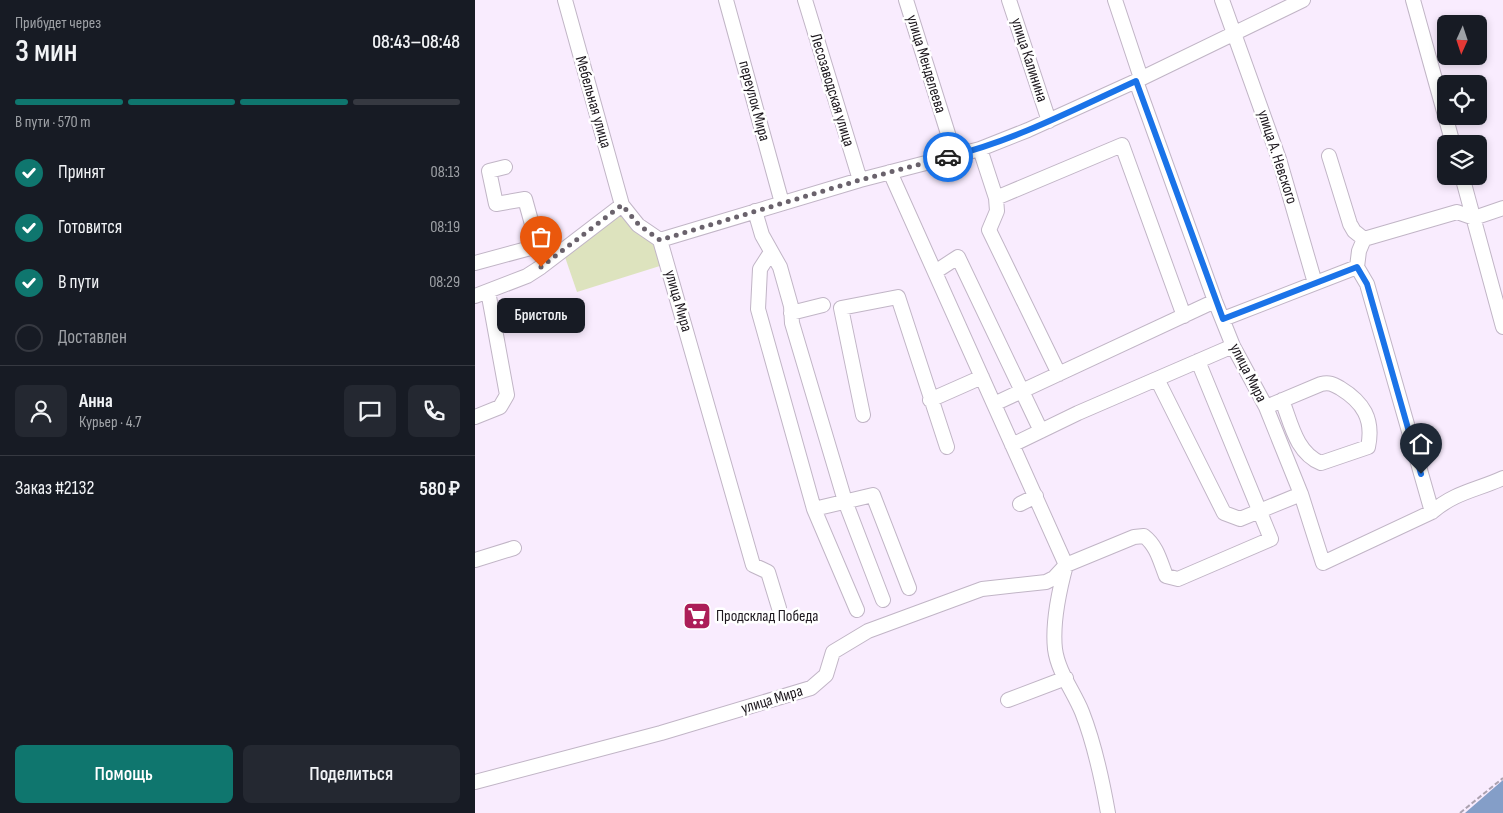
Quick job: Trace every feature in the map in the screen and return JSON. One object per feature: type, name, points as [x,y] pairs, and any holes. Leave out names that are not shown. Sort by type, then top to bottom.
[{"type":"street","name":"Мебельная улица","points":[[565,0],[622,205]]},
{"type":"street","name":"переулок Мира","points":[[726,0],[782,203]]},
{"type":"street","name":"Лесозаводская улица","points":[[805,0],[860,180]]},
{"type":"street","name":"улица Менделеева","points":[[906,0],[955,156]]},
{"type":"street","name":"улица Калинина","points":[[1009,0],[1049,120]]},
{"type":"street","name":"улица Мира","points":[[1115,0],[1138,79],[1215,301],[1233,346],[1266,406],[1301,494],[1323,563],[1432,512]]},
{"type":"street","name":"улица А. Невского","points":[[1222,0],[1279,158],[1315,283]]},
{"type":"street","points":[[475,417],[500,407],[507,395],[481,293],[527,276],[622,205],[639,225],[660,240],[860,180],[980,149],[1138,79],[1303,0]]},
{"type":"street","points":[[1413,0],[1450,135]]},
{"type":"street","points":[[996,198],[1122,145],[1184,316]]},
{"type":"street","points":[[980,149],[996,198],[997,211],[989,230],[1059,374]]},
{"type":"street","points":[[1329,156],[1350,224],[1354,231],[1364,239]]},
{"type":"street","points":[[505,167],[489,171],[496,204],[525,199],[538,246],[551,259]]},
{"type":"street","points":[[890,172],[1066,565],[1055,630],[1057,662],[1066,678],[1090,736],[1108,813]]},
{"type":"street","points":[[1464,185],[1502,321]]},
{"type":"street","points":[[1364,239],[1457,212],[1473,218],[1503,208]]},
{"type":"street","points":[[755,211],[762,235],[780,267],[792,323],[845,501],[883,600]]},
{"type":"street","points":[[1364,239],[1359,251],[1357,267],[1367,284],[1432,512],[1446,500],[1503,478]]},
{"type":"street","name":"улица Мира","points":[[660,240],[753,565],[768,572],[779,608]]},
{"type":"street","points":[[475,263],[538,246]]},
{"type":"street","points":[[771,252],[760,269],[758,309],[815,509],[857,610]]},
{"type":"street","points":[[935,272],[958,257],[1041,431]]},
{"type":"street","points":[[1223,319],[1357,267]]},
{"type":"street","points":[[863,415],[841,308],[898,297],[930,400],[947,447]]},
{"type":"street","points":[[994,404],[1215,301]]},
{"type":"street","points":[[791,313],[823,305]]},
{"type":"street","points":[[1012,445],[1233,346]]},
{"type":"street","points":[[1198,361],[1259,510]]},
{"type":"street","points":[[930,400],[982,377]]},
{"type":"street","points":[[1157,379],[1224,512],[1240,519],[1301,494]]},
{"type":"street","points":[[1266,406],[1321,384],[1331,383],[1361,404],[1370,435],[1368,447],[1321,463],[1313,460],[1307,456],[1297,440],[1282,400]]},
{"type":"street","points":[[815,509],[873,495],[909,588]]},
{"type":"street","points":[[1020,504],[1036,496]]},
{"type":"street","name":"улица Мира","points":[[475,782],[661,733],[811,688],[826,675],[833,652],[868,631],[982,589],[1046,582],[1054,578],[1066,565],[1135,537],[1144,536],[1155,546],[1166,576],[1178,578],[1271,539],[1259,510]]},
{"type":"street","points":[[475,560],[515,548]]},
{"type":"street","points":[[1008,700],[1066,678]]},
{"type":"path","points":[[1460,813],[1503,778]]},
{"type":"green space","points":[[620,214],[660,251],[663,265],[577,292],[565,257]]},
{"type":"water","points":[[1503,780],[1503,813],[1465,813]]},
{"type":"way so far","points":[[541,267],[622,205],[639,225],[660,240],[860,180],[948,157]]},
{"type":"place","name":"Бристоль","points":[[541,267]]},
{"type":"place","name":"Продсклад Победа","points":[[697,616]]},
{"type":"route","points":[[948,157],[980,149],[1028,130],[1136,81],[1223,319],[1357,267],[1367,284],[1421,474]]}]
